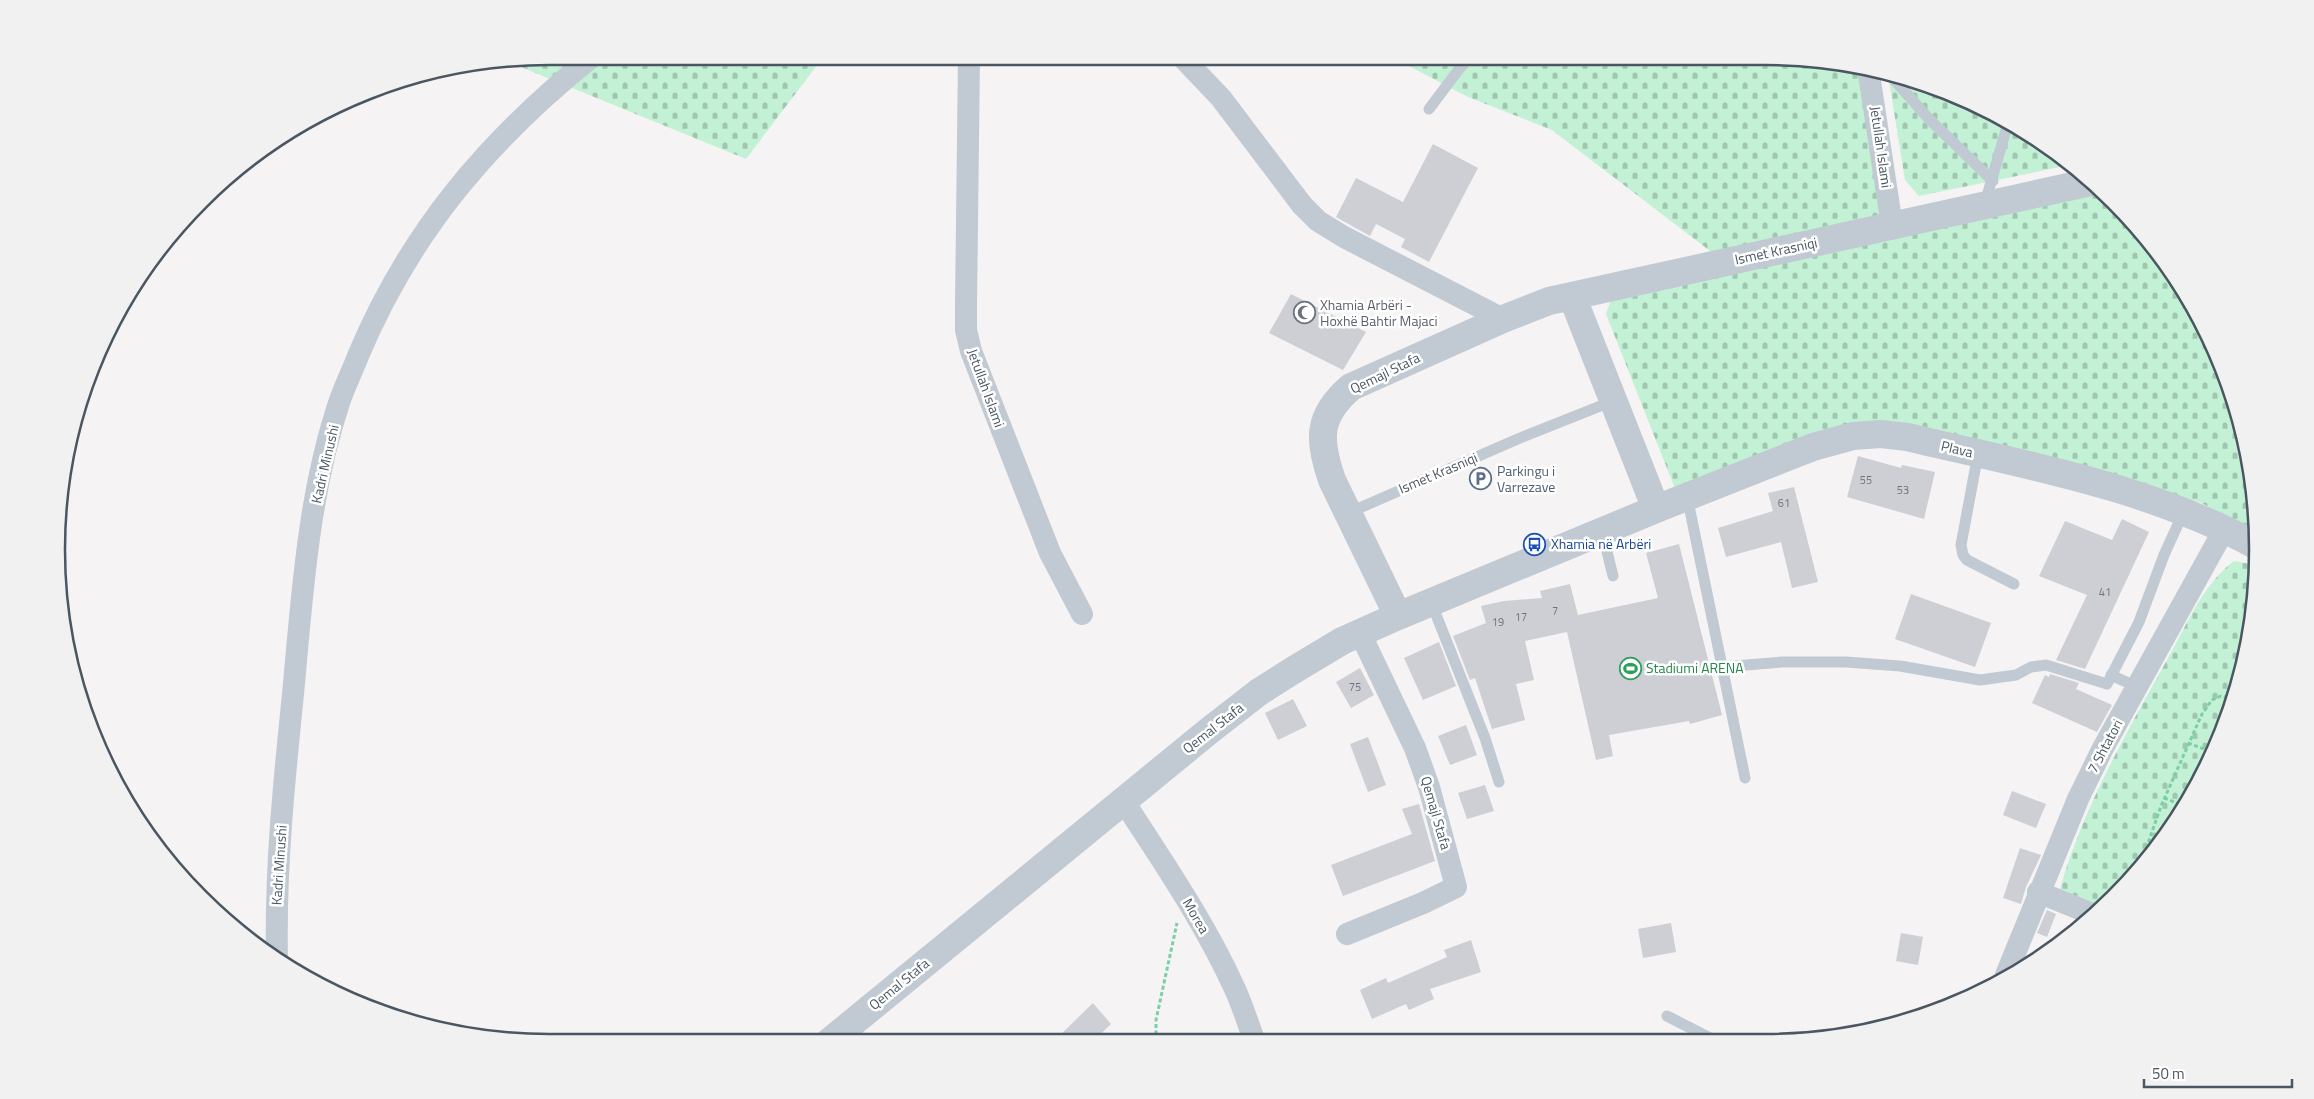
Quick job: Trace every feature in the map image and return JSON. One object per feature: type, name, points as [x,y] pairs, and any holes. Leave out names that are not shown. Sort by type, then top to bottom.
[{"type":"street","name":"Kadri Minushi","points":[[277,950],[276,912],[279,861],[303,583],[316,501],[339,402],[381,305],[412,250],[449,198],[475,166],[520,118],[581,65]]},
{"type":"street","name":"Jetullah Islami","points":[[969,65],[966,330],[971,351],[1050,553],[1082,614]]},
{"type":"street","points":[[1190,65],[1221,98],[1302,205],[1318,221],[1344,238],[1503,319]]},
{"type":"street","name":"Jetullah Islami","points":[[1869,77],[1892,226]]},
{"type":"street","name":"Ismet Krasniqi","points":[[1572,296],[2083,184]]},
{"type":"street","points":[[1572,296],[1656,509]]},
{"type":"street","name":"Qemajl Stafa","points":[[1398,616],[1332,480],[1324,459],[1323,425],[1329,410],[1339,397],[1351,387],[1365,380],[1503,319],[1549,301],[1572,296]]},
{"type":"street","name":"Plava","points":[[1656,509],[1812,447],[1853,436],[1881,434],[1898,436],[2091,481],[2184,511],[2225,528],[2249,541]]},
{"type":"street","name":"Qemal Stafa","points":[[839,1034],[1123,800],[1259,692],[1324,652],[1360,633],[1656,509]]},
{"type":"street","name":"7 Shtatori","points":[[2009,968],[2038,892],[2078,799],[2137,687],[2225,528]]},
{"type":"street","name":"Qemajl Stafa","points":[[1347,934],[1423,903],[1456,887],[1429,787],[1415,748],[1360,633]]},
{"type":"street","name":"Morea","points":[[1123,800],[1179,887],[1212,943],[1235,988],[1252,1034]]},
{"type":"street","points":[[2038,892],[2086,912]]},
{"type":"lane","points":[[1430,109],[1462,65]]},
{"type":"lane","points":[[1898,85],[1929,119],[1993,181]]},
{"type":"lane","points":[[1984,207],[2006,130]]},
{"type":"lane","name":"Ismet Krasniqi","points":[[1348,513],[1520,438],[1612,401]]},
{"type":"lane","points":[[1978,454],[1961,545],[1963,555],[1967,560],[2014,584]]},
{"type":"lane","points":[[1687,496],[1745,778]]},
{"type":"lane","points":[[1722,667],[1782,662],[1846,662],[1900,666],[1980,680],[2016,675],[2031,668],[2046,665],[2107,684],[2139,622],[2164,555],[2184,511]]},
{"type":"lane","points":[[1602,531],[1613,576]]},
{"type":"lane","points":[[1431,602],[1479,721],[1499,782]]},
{"type":"lane","points":[[2111,675],[2137,687]]},
{"type":"lane","points":[[1667,1016],[1702,1034]]},
{"type":"path","points":[[2147,846],[2164,798],[2202,714],[2212,700],[2221,696],[2225,697]]},
{"type":"path","points":[[2188,743],[2205,750]]},
{"type":"path","points":[[2164,798],[2177,803]]},
{"type":"path","points":[[1156,1034],[1156,1020],[1177,922]]},
{"type":"green space","points":[[817,65],[746,159],[518,66]]},
{"type":"green space","points":[[1407,65],[1764,65],[1828,69],[1860,74],[1881,215],[1714,254],[1552,130],[1468,97]]},
{"type":"green space","points":[[1889,82],[1950,102],[1979,115],[2034,147],[2061,167],[1919,196],[1905,180]]},
{"type":"green space","points":[[2088,189],[2129,230],[2149,255],[2184,307],[2199,335],[2223,394],[2240,455],[2248,527],[2201,503],[2124,479],[1896,426],[1676,491],[1606,314],[1611,300]]},
{"type":"green space","points":[[2234,561],[2249,564],[2245,613],[2240,644],[2223,705],[2212,735],[2184,792],[2167,819],[2129,869],[2094,905],[2060,889],[2081,829],[2107,770],[2196,606],[2223,570]]},
{"type":"building","points":[[1433,144],[1478,168],[1429,262],[1401,247],[1405,239],[1376,224],[1370,236],[1336,217],[1356,178],[1403,202]]},
{"type":"building","name":"Xhamia Arbëri - Hoxhë Bahtir Majaci","points":[[1291,294],[1366,332],[1343,370],[1269,333]]},
{"type":"building","points":[[1858,456],[1901,468],[1902,465],[1935,472],[1924,519],[1847,497]]},
{"type":"building","points":[[1794,487],[1818,582],[1792,588],[1781,542],[1726,557],[1718,528],[1773,511],[1768,493]]},
{"type":"building","points":[[2122,519],[2149,532],[2085,669],[2056,660],[2087,595],[2039,576],[2065,521],[2112,540]]},
{"type":"building","points":[[1679,544],[1722,715],[1690,724],[1689,721],[1609,735],[1613,756],[1596,760],[1567,632],[1525,641],[1534,680],[1516,684],[1525,720],[1492,729],[1475,678],[1470,680],[1453,636],[1486,623],[1481,606],[1504,601],[1542,598],[1540,591],[1570,584],[1578,615],[1658,598],[1646,553]]},
{"type":"building","points":[[1911,594],[1991,623],[1975,667],[1895,639]]},
{"type":"building","points":[[1439,642],[1456,686],[1423,700],[1404,658]]},
{"type":"building","points":[[1360,668],[1374,695],[1351,708],[1336,682]]},
{"type":"building","points":[[2050,674],[2079,683],[2076,689],[2112,705],[2097,732],[2032,703],[2045,675],[2049,677]]},
{"type":"building","points":[[1293,699],[1307,726],[1278,740],[1265,713]]},
{"type":"building","points":[[1466,725],[1477,755],[1450,765],[1438,736]]},
{"type":"building","points":[[1368,737],[1386,785],[1368,792],[1350,744]]},
{"type":"building","points":[[1485,785],[1494,811],[1467,819],[1458,793]]},
{"type":"building","points":[[2012,791],[2046,804],[2036,828],[2003,815]]},
{"type":"building","points":[[1419,804],[1435,861],[1343,896],[1331,865],[1412,834],[1402,809]]},
{"type":"building","points":[[2020,848],[2041,855],[2026,887],[2021,904],[2003,898]]},
{"type":"building","points":[[2047,910],[2056,914],[2047,937],[2037,933]]},
{"type":"building","points":[[1671,923],[1676,952],[1643,958],[1638,929]]},
{"type":"building","points":[[1901,933],[1923,937],[1918,965],[1896,961]]},
{"type":"building","points":[[1471,940],[1481,972],[1430,989],[1434,999],[1409,1010],[1406,1004],[1372,1019],[1360,990],[1386,978],[1388,983],[1447,957],[1444,950]]},
{"type":"building","points":[[1093,1003],[1111,1024],[1100,1034],[1061,1034]]},
{"type":"place","name":"Xhamia Arbëri - Hoxhë Bahtir Majaci","points":[[1304,313]]},
{"type":"place","name":"Parkingu i Varrezave","points":[[1481,479]]},
{"type":"place","name":"Xhamia në Arbëri","points":[[1535,544]]},
{"type":"place","name":"Stadiumi ARENA","points":[[1630,668]]}]
